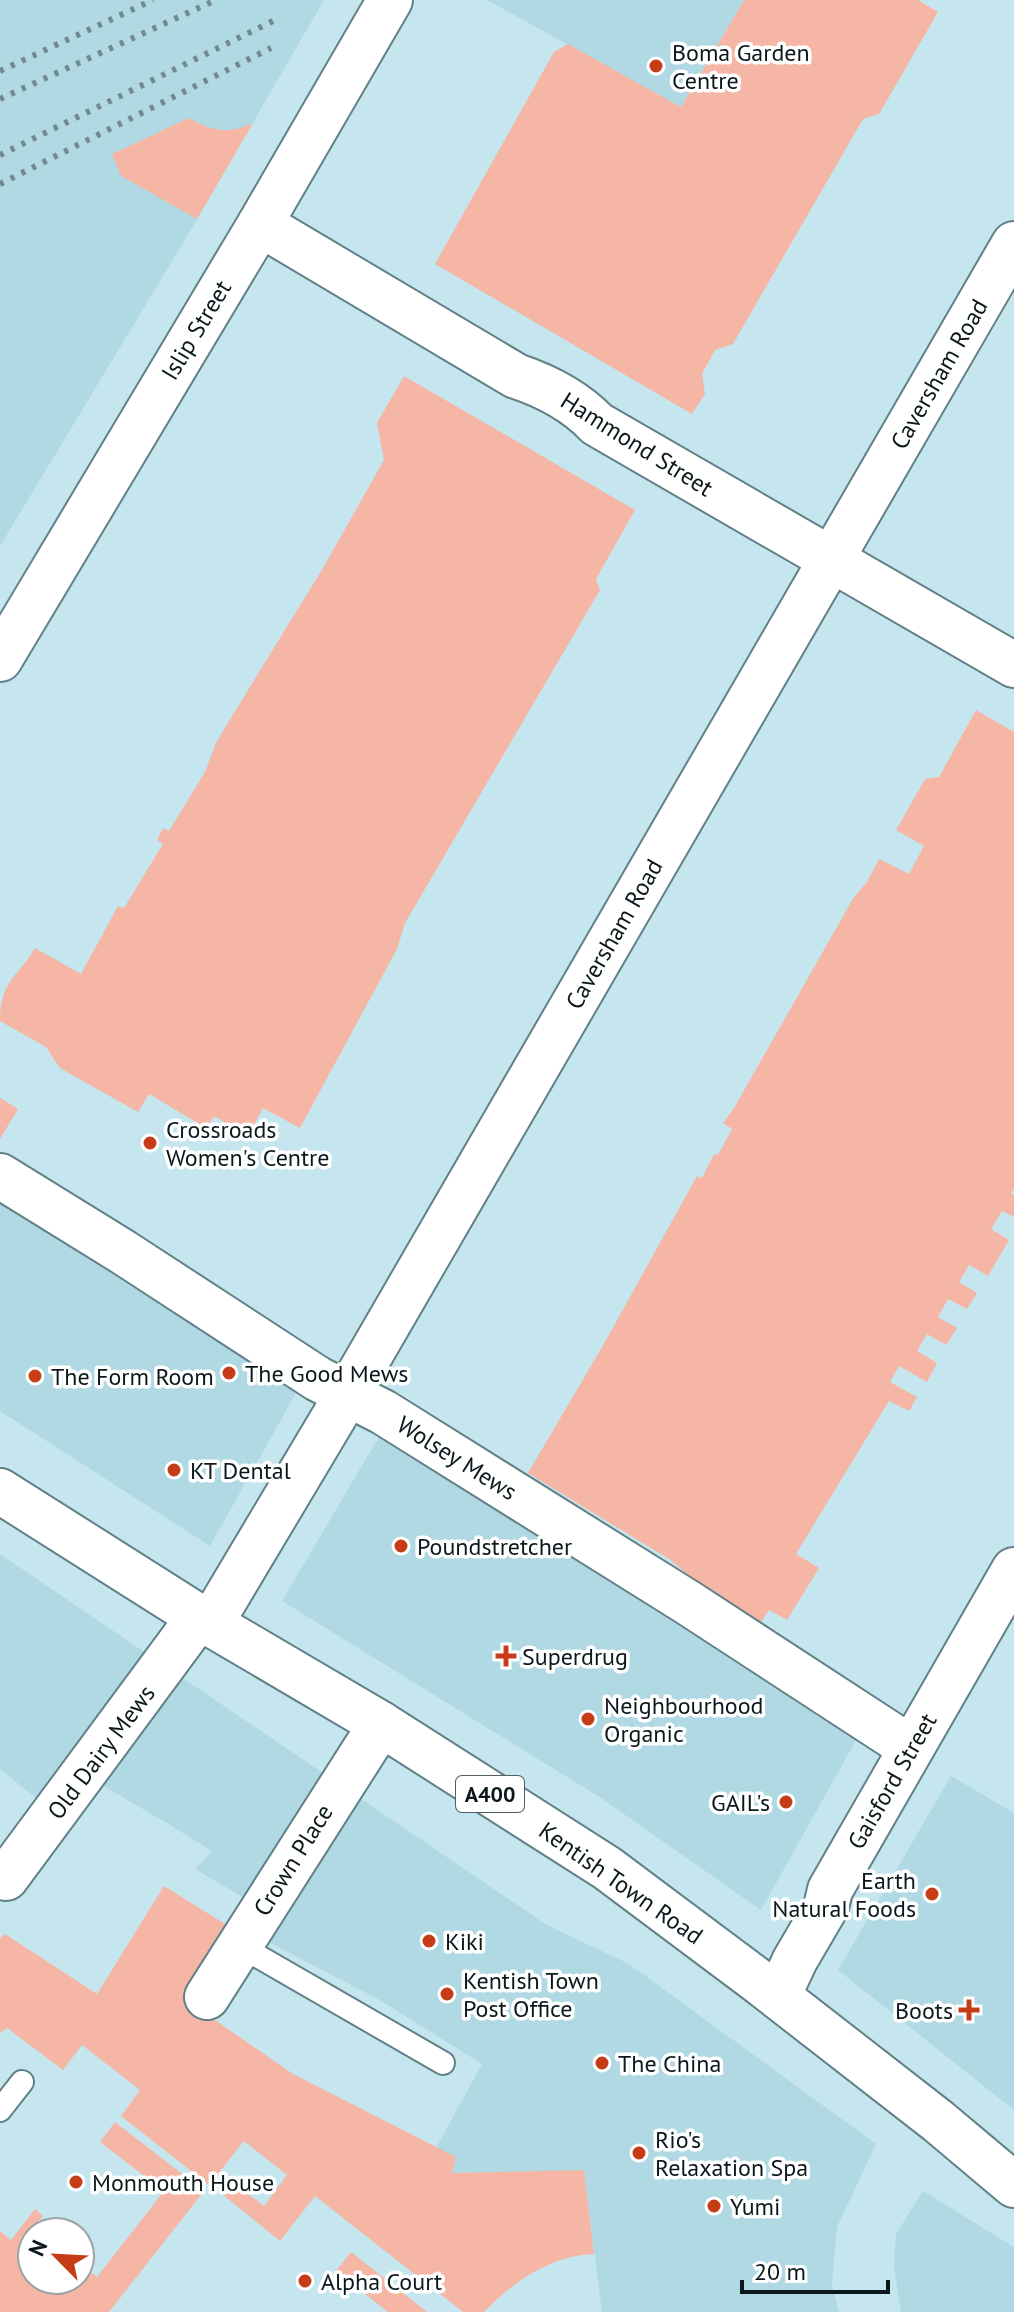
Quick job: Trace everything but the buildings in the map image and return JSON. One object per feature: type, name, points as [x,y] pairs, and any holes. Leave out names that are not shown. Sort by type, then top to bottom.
[{"type":"street","name":"Islip Street","points":[[0,659],[390,0]]},
{"type":"street","name":"Hammond Street","points":[[260,224],[516,376],[538,383],[582,409],[597,424],[1014,665]]},
{"type":"street","name":"Caversham Road","points":[[205,1620],[347,1395],[1014,244]]},
{"type":"street","name":"Wolsey Mews","points":[[0,1176],[347,1395],[383,1412],[724,1626],[911,1748]]},
{"type":"street","name":"Kentish Town Road","points":[[0,1491],[205,1620],[381,1724],[607,1868],[778,1996],[938,2121],[1014,2185]]},
{"type":"street","name":"Gaisford Street","points":[[778,1996],[826,1907],[830,1890],[1014,1570]]},
{"type":"street","name":"Old Dairy Mews","points":[[0,1872],[6,1878],[205,1620]]},
{"type":"street","name":"Crown Place","points":[[207,1997],[381,1724]]},
{"type":"lane","points":[[240,1946],[443,2063]]},
{"type":"lane","points":[[0,2110],[22,2082]]},
{"type":"shaded area","points":[[0,0],[324,0],[189,233],[0,546]]},
{"type":"shaded area","name":"Boma Garden Centre","points":[[487,0],[744,0],[681,107]]},
{"type":"shaded area","points":[[744,0],[918,0],[938,12],[879,114],[863,119],[733,344],[715,350],[702,374],[705,394],[692,414],[435,264],[554,52],[568,44],[681,107]]},
{"type":"shaded area","points":[[189,118],[220,130],[253,123],[197,219],[121,176],[112,154]]},
{"type":"shaded area","points":[[404,376],[635,510],[596,579],[600,590],[405,923],[397,949],[300,1128],[263,1108],[248,1136],[214,1116],[206,1128],[149,1094],[138,1112],[60,1068],[46,1047],[0,1021],[6,988],[35,948],[81,974],[118,906],[124,908],[163,844],[157,840],[163,828],[169,831],[205,772],[216,743],[323,568],[384,460],[377,423]]},
{"type":"shaded area","points":[[976,710],[1014,732],[1014,1189],[1011,1193],[1014,1195],[1014,1217],[1002,1211],[991,1229],[1009,1240],[988,1276],[969,1265],[959,1282],[977,1293],[967,1309],[948,1299],[938,1317],[957,1328],[946,1345],[927,1334],[917,1351],[937,1363],[927,1382],[899,1366],[890,1382],[917,1397],[909,1411],[889,1401],[796,1554],[819,1568],[787,1620],[769,1610],[756,1630],[669,1559],[528,1473],[697,1176],[702,1178],[714,1154],[718,1155],[732,1129],[723,1123],[854,897],[867,882],[879,859],[909,874],[924,846],[896,830],[925,779],[939,777]]},
{"type":"shaded area","points":[[0,1098],[18,1109],[0,1139]]},
{"type":"shaded area","points":[[0,1202],[300,1386],[210,1546],[0,1411]]},
{"type":"shaded area","points":[[383,1430],[860,1733],[761,1910],[601,1798],[282,1601]]},
{"type":"shaded area","points":[[0,1554],[547,1925],[629,1964],[876,2144],[837,2227],[832,2285],[839,2312],[602,2312],[584,2171],[451,2173],[456,2157],[436,2148],[482,2064],[378,1999],[261,1938],[253,1903],[195,1869],[212,1851],[170,1825],[75,1769],[45,1805],[0,1769]]},
{"type":"shaded area","points":[[951,1776],[1014,1813],[1014,2110],[838,1970]]},
{"type":"shaded area","points":[[164,1886],[233,1929],[189,2002],[293,2074],[456,2157],[452,2173],[584,2170],[594,2254],[548,2265],[520,2281],[484,2312],[463,2312],[315,2196],[280,2241],[217,2190],[226,2177],[264,2206],[287,2175],[244,2141],[209,2185],[121,2116],[140,2090],[82,2045],[63,2070],[7,2028],[0,2033],[0,1938],[5,1934],[97,1994]]},
{"type":"shaded area","points":[[115,2122],[204,2191],[109,2312],[0,2312],[0,2231],[11,2240],[16,2234],[16,2296],[96,2296],[96,2276],[164,2191],[100,2142]]},
{"type":"shaded area","points":[[923,2191],[1014,2247],[1014,2312],[901,2312],[894,2267],[896,2234]]},
{"type":"shaded area","points":[[35,2209],[43,2216],[30,2216]]},
{"type":"shaded area","points":[[351,2252],[427,2312],[388,2312],[336,2271]]},
{"type":"railway","points":[[0,71],[153,0]]},
{"type":"railway","points":[[0,99],[216,0]]},
{"type":"railway","points":[[0,155],[275,20]]},
{"type":"railway","points":[[0,184],[271,48]]},
{"type":"place","name":"Boma Garden Centre","points":[[656,66]]},
{"type":"place","name":"Crossroads Women's Centre","points":[[150,1143]]},
{"type":"place","name":"The Good Mews","points":[[229,1373]]},
{"type":"place","name":"The Form Room","points":[[35,1376]]},
{"type":"place","name":"KT Dental","points":[[174,1470]]},
{"type":"place","name":"Poundstretcher","points":[[401,1546]]},
{"type":"place","name":"Superdrug","points":[[506,1656]]},
{"type":"place","name":"Neighbourhood Organic","points":[[588,1719]]},
{"type":"place","name":"GAIL's","points":[[786,1802]]},
{"type":"place","name":"Earth Natural Foods","points":[[932,1894]]},
{"type":"place","name":"Kiki","points":[[429,1941]]},
{"type":"place","name":"Kentish Town Post Office","points":[[447,1994]]},
{"type":"place","name":"Boots","points":[[969,2010]]},
{"type":"place","name":"The China","points":[[602,2063]]},
{"type":"place","name":"Rio's Relaxation Spa","points":[[639,2153]]},
{"type":"place","name":"Monmouth House","points":[[76,2182]]},
{"type":"place","name":"Yumi","points":[[714,2206]]},
{"type":"place","name":"Alpha Court","points":[[305,2281]]}]
